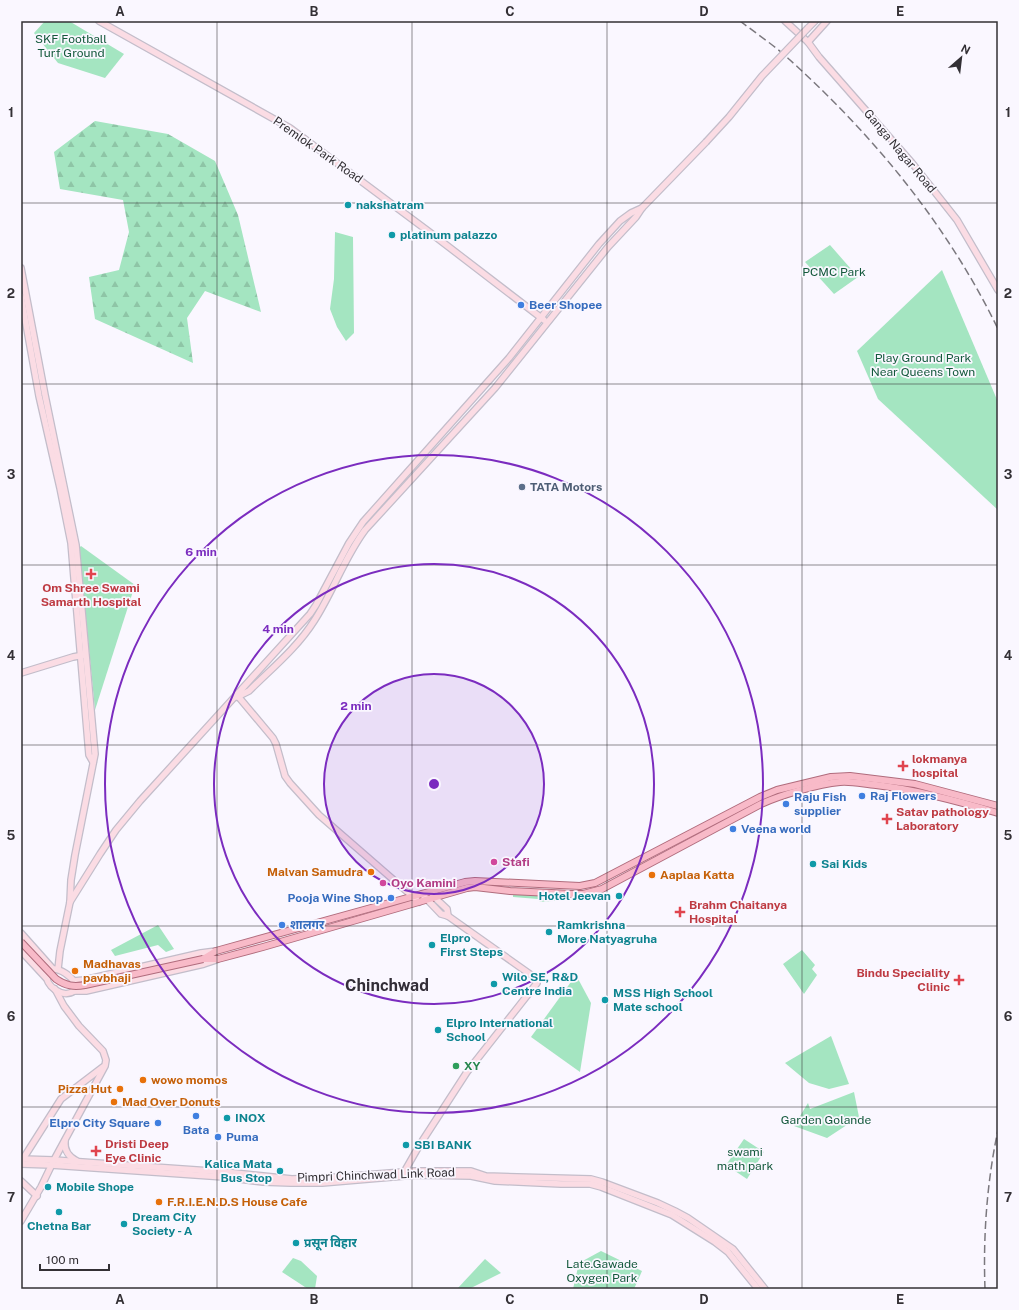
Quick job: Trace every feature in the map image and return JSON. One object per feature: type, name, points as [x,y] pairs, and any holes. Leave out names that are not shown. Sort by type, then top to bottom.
[{"type":"main road","points":[[203,959],[216,951],[259,938],[413,896],[475,881],[580,886],[588,885],[598,882],[769,793],[831,776],[840,775],[858,780],[932,794],[998,812]]},
{"type":"main road","points":[[21,942],[56,979],[62,983],[73,986],[85,986],[203,959],[218,959],[467,888],[475,887],[510,891],[572,894],[583,894],[602,889],[768,801],[826,784],[858,780],[906,782],[957,794],[998,806]]},
{"type":"main road","points":[[259,938],[263,947]]},
{"type":"street","name":"Premlok Park Road","points":[[99,21],[269,115],[295,131],[547,323]]},
{"type":"street","name":"Ganga Nagar Road","points":[[785,21],[808,42],[912,163],[953,215],[998,290]]},
{"type":"street","points":[[236,697],[249,691],[306,631],[323,605],[352,550],[365,530],[490,393],[608,247],[636,217],[642,208],[729,118],[757,82],[815,21]]},
{"type":"street","points":[[808,42],[827,21]]},
{"type":"street","points":[[70,902],[116,830],[310,614],[349,543],[363,522],[509,358],[599,244],[620,221],[631,213],[642,208]]},
{"type":"street","points":[[21,268],[76,545],[89,755],[93,762],[74,861],[70,902],[56,969]]},
{"type":"street","points":[[21,296],[39,396],[70,533],[83,655]]},
{"type":"street","points":[[21,673],[83,655]]},
{"type":"street","points":[[236,697],[273,738],[285,776],[290,783],[319,815],[420,902]]},
{"type":"street","points":[[430,892],[447,909],[448,916]]},
{"type":"street","points":[[403,1174],[467,1072],[537,982],[534,977],[448,916],[441,914],[422,894]]},
{"type":"street","points":[[21,933],[56,969],[74,981],[76,986],[64,1006]]},
{"type":"street","points":[[21,951],[46,978],[48,983],[62,994],[86,991],[204,964],[218,959]]},
{"type":"street","points":[[74,981],[216,951]]},
{"type":"street","points":[[46,978],[48,971],[56,969]]},
{"type":"street","points":[[21,1221],[37,1196],[52,1163],[106,1060],[103,1051],[79,1026],[64,1006],[55,989]]},
{"type":"street","points":[[21,1163],[61,1099],[104,1066]]},
{"type":"street","points":[[65,1140],[65,1148],[72,1158],[80,1165]]},
{"type":"street","name":"Pimpri Chinchwad Link Road","points":[[21,1163],[52,1163],[225,1172],[292,1178],[471,1171],[486,1176],[591,1179],[658,1203],[688,1218],[733,1249],[765,1289]]},
{"type":"street","name":"Pimpri Chinchwad Link Road","points":[[403,1174],[471,1176],[495,1181],[590,1184],[601,1187],[672,1215],[715,1242],[728,1252],[758,1289]]},
{"type":"street","points":[[21,1181],[37,1196]]},
{"type":"green space","name":"SKF Football Turf Ground","points":[[45,21],[69,21],[124,54],[105,78],[58,63],[34,33]]},
{"type":"green space","points":[[95,121],[168,134],[215,161],[238,215],[261,312],[205,291],[187,318],[193,363],[95,319],[89,277],[119,270],[129,232],[123,200],[60,189],[54,152]]},
{"type":"green space","points":[[335,232],[353,237],[354,333],[346,341],[337,327],[330,309],[334,279]]},
{"type":"green space","name":"PCMC Park","points":[[830,245],[858,277],[834,294],[805,262]]},
{"type":"green space","name":"Play Ground Park Near Queens Town","points":[[942,270],[998,402],[998,510],[878,399],[857,351]]},
{"type":"green space","points":[[81,546],[135,585],[95,710],[79,548]]},
{"type":"green space","points":[[601,889],[606,897],[540,902],[538,899],[513,897],[513,892],[583,894]]},
{"type":"green space","points":[[158,925],[174,949],[166,952],[158,945],[115,956],[111,950]]},
{"type":"green space","points":[[802,950],[815,965],[812,969],[817,975],[804,994],[783,964]]},
{"type":"green space","points":[[576,975],[591,1003],[580,1072],[531,1037]]},
{"type":"green space","points":[[831,1036],[849,1084],[829,1089],[809,1083],[785,1063]]},
{"type":"green space","name":"Garden Golande","points":[[854,1092],[859,1117],[827,1138],[794,1126],[808,1103],[810,1109]]},
{"type":"green space","name":"swami math park","points":[[744,1139],[764,1152],[747,1179],[726,1165]]},
{"type":"green space","name":"Late.Gawade Oxygen Park","points":[[601,1251],[642,1271],[634,1289],[573,1289],[579,1263]]},
{"type":"green space","points":[[293,1258],[301,1261],[317,1276],[315,1289],[308,1289],[282,1272]]},
{"type":"green space","points":[[485,1259],[501,1273],[469,1289],[457,1289]]},
{"type":"railway","points":[[740,21],[790,60],[821,89],[880,152],[933,219],[978,291],[998,329]]},
{"type":"railway","points":[[985,1289],[987,1209],[991,1169],[998,1130]]},
{"type":"place","name":"nakshatram","points":[[348,205]]},
{"type":"place","name":"platinum palazzo","points":[[392,235]]},
{"type":"place","name":"Beer Shopee","points":[[521,305]]},
{"type":"place","name":"TATA Motors","points":[[522,487]]},
{"type":"place","name":"Om Shree Swami Samarth Hospital","points":[[91,574]]},
{"type":"place","name":"lokmanya hospital","points":[[903,766]]},
{"type":"place","name":"Raj Flowers","points":[[862,796]]},
{"type":"place","name":"Raju Fish supplier","points":[[786,804]]},
{"type":"place","name":"Satav pathology Laboratory","points":[[887,819]]},
{"type":"place","name":"Veena world","points":[[733,829]]},
{"type":"place","name":"Stafi","points":[[494,862]]},
{"type":"place","name":"Sai Kids","points":[[813,864]]},
{"type":"place","name":"Malvan Samudra","points":[[371,872]]},
{"type":"place","name":"Aaplaa Katta","points":[[652,875]]},
{"type":"place","name":"Oyo Kamini","points":[[383,883]]},
{"type":"place","name":"Hotel Jeevan","points":[[619,896]]},
{"type":"place","name":"Pooja Wine Shop","points":[[391,898]]},
{"type":"place","name":"Brahm Chaitanya Hospital","points":[[680,912]]},
{"type":"place","name":"शालगर","points":[[282,925]]},
{"type":"place","name":"Ramkrishna More Natyagruha","points":[[549,932]]},
{"type":"place","name":"Elpro First Steps","points":[[432,945]]},
{"type":"place","name":"Madhavas pavbhaji","points":[[75,971]]},
{"type":"place","name":"Bindu Speciality Clinic","points":[[959,980]]},
{"type":"place","name":"Wilo SE, R&D Centre India","points":[[494,984]]},
{"type":"place","name":"MSS High School Mate school","points":[[605,1000]]},
{"type":"place","name":"Elpro International School","points":[[438,1030]]},
{"type":"place","name":"XY","points":[[456,1066]]},
{"type":"place","name":"wowo momos","points":[[143,1080]]},
{"type":"place","name":"Pizza Hut","points":[[120,1089]]},
{"type":"place","name":"Mad Over Donuts","points":[[114,1102]]},
{"type":"place","name":"Bata","points":[[196,1116]]},
{"type":"place","name":"INOX","points":[[227,1118]]},
{"type":"place","name":"Elpro City Square","points":[[158,1123]]},
{"type":"place","name":"Puma","points":[[218,1137]]},
{"type":"place","name":"SBI BANK","points":[[406,1145]]},
{"type":"place","name":"Dristi Deep Eye Clinic","points":[[96,1151]]},
{"type":"place","name":"Kalica Mata Bus Stop","points":[[280,1171]]},
{"type":"place","name":"Mobile Shope","points":[[48,1187]]},
{"type":"place","name":"F.R.I.E.N.D.S House Cafe","points":[[159,1202]]},
{"type":"place","name":"Chetna Bar","points":[[59,1212]]},
{"type":"place","name":"Dream City Society - A","points":[[124,1224]]},
{"type":"place","name":"प्रसून विहार","points":[[296,1243]]},
{"type":"district","name":"Chinchwad","points":[[387,985]]}]
